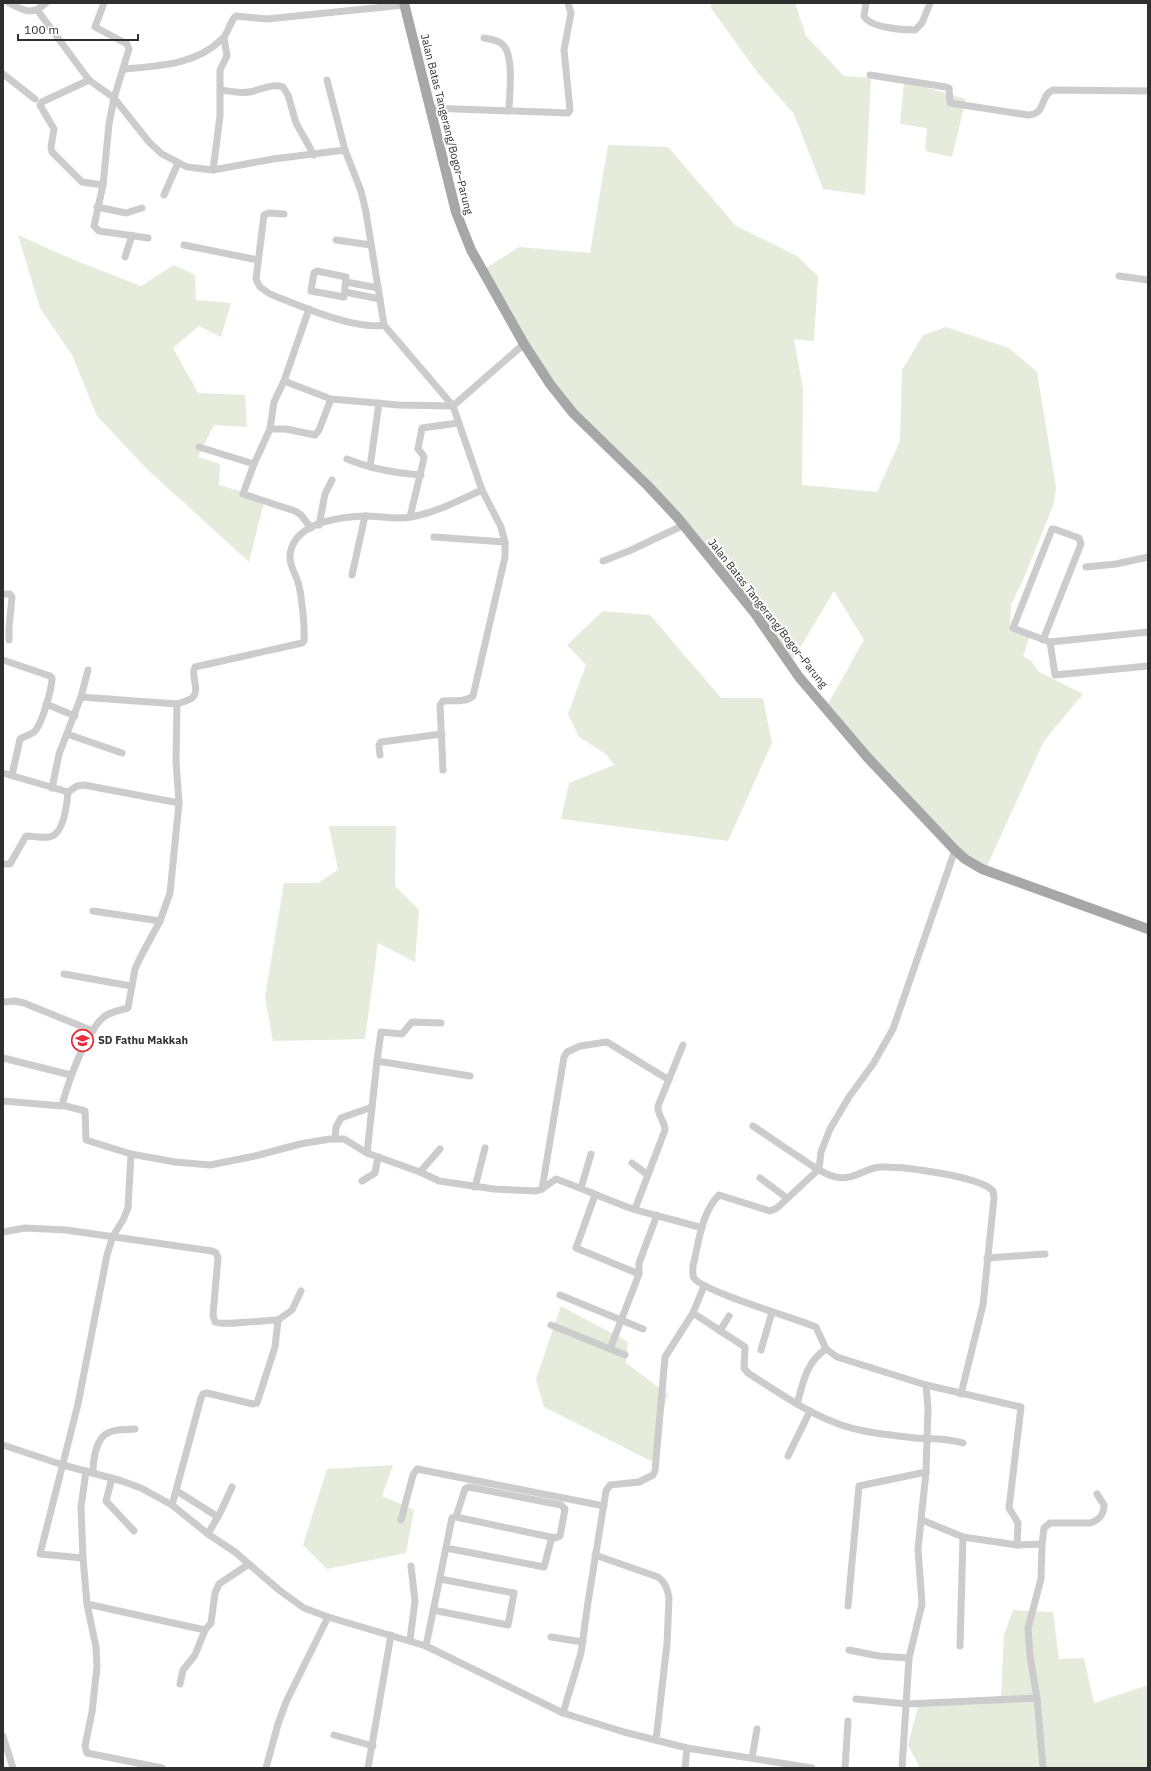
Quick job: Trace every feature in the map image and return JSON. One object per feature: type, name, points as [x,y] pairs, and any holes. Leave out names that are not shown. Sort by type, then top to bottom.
[{"type":"main road","name":"Jalan Batas Tangerang/Bogor–Parung","points":[[404,4],[456,212],[462,229],[471,250],[524,344],[550,384],[573,413],[648,486],[684,525],[754,612],[799,677],[868,758],[965,859],[982,869],[1148,929]]},
{"type":"street","points":[[9,3],[26,11],[38,11],[46,3]]},
{"type":"street","points":[[104,3],[95,27],[129,46],[108,124],[103,185],[94,226],[99,231],[148,238]]},
{"type":"street","points":[[430,108],[564,114],[569,112],[564,50],[571,13],[568,3]]},
{"type":"street","points":[[866,3],[864,16],[869,22],[882,26],[915,30],[922,23],[930,3]]},
{"type":"street","points":[[124,69],[171,64],[210,49],[224,38],[232,19],[236,16],[267,19],[404,4]]},
{"type":"street","points":[[38,11],[89,80],[114,98],[149,142],[162,154],[178,163],[192,168],[214,170],[272,159],[345,150]]},
{"type":"street","points":[[214,170],[220,116],[220,70],[227,56],[224,38]]},
{"type":"street","points":[[484,38],[500,42],[506,49],[510,73],[509,111]]},
{"type":"street","points":[[3,74],[35,99]]},
{"type":"street","points":[[870,75],[948,87],[950,103],[1028,115],[1033,115],[1040,111],[1046,95],[1053,90],[1148,91]]},
{"type":"street","points":[[89,80],[42,102],[40,105],[54,129],[51,147],[52,152],[82,182],[103,185]]},
{"type":"street","points":[[327,80],[345,150],[361,191],[366,212],[384,325],[453,406],[482,490],[501,527],[505,542],[505,557],[474,693],[470,699],[441,702],[440,705],[443,770]]},
{"type":"street","points":[[221,90],[241,93],[269,86],[278,85],[283,87],[288,95],[296,123],[314,155]]},
{"type":"street","points":[[164,195],[178,163]]},
{"type":"street","points":[[97,207],[126,213],[142,208]]},
{"type":"street","points":[[284,214],[265,214],[256,279],[263,290],[309,309],[364,326],[376,327],[384,325]]},
{"type":"street","points":[[125,257],[132,235]]},
{"type":"street","points":[[336,240],[371,245]]},
{"type":"street","points":[[184,246],[258,260]]},
{"type":"street","points":[[315,272],[346,277],[345,292],[344,297],[312,291],[315,272]]},
{"type":"street","points":[[1118,276],[1148,280]]},
{"type":"street","points":[[346,282],[378,288]]},
{"type":"street","points":[[345,292],[380,299]]},
{"type":"street","points":[[309,309],[284,381],[274,402],[270,429],[254,464],[243,494],[295,510],[311,528]]},
{"type":"street","points":[[284,381],[331,398],[426,407],[453,406],[524,344]]},
{"type":"street","points":[[270,429],[286,429],[315,435],[319,430],[331,398]]},
{"type":"street","points":[[370,467],[379,403]]},
{"type":"street","points":[[410,518],[421,475],[424,456],[418,449],[422,428],[458,423]]},
{"type":"street","points":[[199,448],[254,464]]},
{"type":"street","points":[[347,459],[394,473],[421,475]]},
{"type":"street","points":[[319,524],[325,494],[332,480]]},
{"type":"street","points":[[81,697],[177,704],[191,699],[194,696],[195,686],[193,670],[195,667],[302,643],[304,641],[299,586],[290,562],[290,554],[298,537],[319,524],[341,518],[365,516],[410,518],[449,505],[482,490]]},
{"type":"street","points":[[352,575],[365,516]]},
{"type":"street","points":[[603,561],[629,551],[684,525]]},
{"type":"street","points":[[1148,632],[1047,641],[1014,629],[1013,627],[1052,529],[1079,538],[1081,544],[1047,641],[1054,675],[1148,666]]},
{"type":"street","points":[[434,537],[505,542]]},
{"type":"street","points":[[1086,567],[1116,564],[1148,557]]},
{"type":"street","points":[[3,594],[10,594],[12,597],[9,628],[10,640]]},
{"type":"street","points":[[3,660],[50,676],[52,682],[38,727],[33,733],[25,735],[20,739],[12,775]]},
{"type":"street","points":[[52,788],[59,754],[75,716],[88,670]]},
{"type":"street","points":[[46,704],[75,716]]},
{"type":"street","points":[[62,1106],[71,1075],[100,1020],[106,1016],[128,1008],[135,969],[140,956],[160,921],[170,893],[178,803],[176,761],[177,704]]},
{"type":"street","points":[[67,734],[122,753]]},
{"type":"street","points":[[380,755],[379,745],[381,742],[442,734]]},
{"type":"street","points":[[3,773],[68,792]]},
{"type":"street","points":[[3,864],[10,864],[26,836],[49,837],[55,834],[63,820],[68,792],[77,786],[84,785],[178,803]]},
{"type":"street","points":[[955,850],[893,1029],[877,1059],[849,1097],[830,1129],[821,1152],[818,1169],[777,1208],[770,1211],[719,1194],[713,1200],[706,1212],[693,1273],[694,1278],[704,1286],[816,1327],[826,1349],[837,1357],[926,1385],[1021,1407],[1009,1508],[1018,1523],[1017,1545]]},
{"type":"street","points":[[93,911],[160,921]]},
{"type":"street","points":[[64,974],[132,986]]},
{"type":"street","points":[[3,1002],[15,1000],[93,1031]]},
{"type":"street","points":[[367,1153],[381,1032],[402,1034],[412,1022],[441,1023]]},
{"type":"street","points":[[542,1189],[564,1056],[567,1052],[588,1044],[607,1042],[669,1080]]},
{"type":"street","points":[[634,1209],[665,1130],[665,1125],[658,1109],[683,1045]]},
{"type":"street","points":[[3,1058],[71,1075]]},
{"type":"street","points":[[377,1062],[470,1076]]},
{"type":"street","points":[[3,1101],[62,1106],[85,1111],[86,1140],[131,1154],[175,1162],[210,1165],[255,1156],[300,1144],[335,1139],[348,1141],[378,1158],[420,1172],[439,1181],[475,1187],[529,1191],[542,1189],[556,1178],[594,1195],[634,1209],[702,1228]]},
{"type":"street","points":[[335,1139],[336,1127],[341,1118],[372,1107]]},
{"type":"street","points":[[753,1126],[829,1175],[847,1178],[878,1168],[903,1169],[950,1176],[986,1184],[993,1190],[994,1195],[983,1305],[961,1394]]},
{"type":"street","points":[[475,1187],[485,1148]]},
{"type":"street","points":[[420,1172],[440,1149]]},
{"type":"street","points":[[83,1558],[40,1554],[78,1404],[107,1255],[113,1236],[123,1220],[128,1208],[131,1154]]},
{"type":"street","points":[[581,1188],[591,1154]]},
{"type":"street","points":[[362,1181],[375,1173],[378,1158]]},
{"type":"street","points":[[632,1164],[648,1175]]},
{"type":"street","points":[[760,1178],[787,1198]]},
{"type":"street","points":[[594,1195],[576,1248],[639,1274]]},
{"type":"street","points":[[610,1349],[639,1274],[639,1263],[656,1215]]},
{"type":"street","points":[[3,1232],[30,1228],[66,1230],[214,1252],[218,1258],[213,1315],[215,1322],[220,1324],[278,1320],[292,1310],[301,1291]]},
{"type":"street","points":[[987,1258],[1045,1254]]},
{"type":"street","points":[[563,1713],[581,1653],[606,1491],[610,1485],[639,1482],[653,1475],[655,1471],[665,1357],[693,1313],[704,1286]]},
{"type":"street","points":[[560,1295],[643,1329]]},
{"type":"street","points":[[761,1350],[772,1312]]},
{"type":"street","points":[[693,1313],[746,1348],[744,1368],[746,1371],[810,1411],[843,1426],[862,1431],[886,1435],[950,1440],[963,1443]]},
{"type":"street","points":[[720,1331],[729,1316]]},
{"type":"street","points":[[172,1505],[177,1491],[200,1398],[207,1393],[253,1404],[257,1403],[275,1347],[278,1320]]},
{"type":"street","points":[[551,1325],[625,1355]]},
{"type":"street","points":[[797,1404],[806,1372],[812,1361],[826,1349]]},
{"type":"street","points":[[902,1768],[909,1658],[922,1604],[918,1566],[918,1549],[926,1472],[928,1396],[926,1385]]},
{"type":"street","points":[[788,1456],[810,1411]]},
{"type":"street","points":[[135,1429],[112,1431],[102,1437],[89,1472],[81,1507],[87,1604],[95,1642],[97,1667],[92,1712],[85,1746],[87,1753],[162,1768]]},
{"type":"street","points":[[3,1445],[63,1465],[112,1478],[141,1488],[172,1505],[304,1608],[328,1617],[410,1640],[426,1646],[563,1713],[687,1748],[812,1768]]},
{"type":"street","points":[[401,1520],[413,1476],[417,1469],[604,1506]]},
{"type":"street","points":[[848,1606],[859,1486],[926,1472]]},
{"type":"street","points":[[112,1478],[106,1501],[134,1531]]},
{"type":"street","points":[[208,1534],[232,1487]]},
{"type":"street","points":[[426,1646],[452,1518],[456,1516],[465,1489],[469,1487],[561,1505],[565,1509],[560,1536],[552,1537],[456,1516]]},
{"type":"street","points":[[177,1491],[218,1516]]},
{"type":"street","points":[[1043,1768],[1037,1698],[1030,1656],[1028,1628],[1041,1579],[1044,1528],[1050,1523],[1090,1523],[1096,1521],[1100,1517],[1104,1506],[1097,1494]]},
{"type":"street","points":[[922,1520],[963,1537],[1017,1545],[1042,1544]]},
{"type":"street","points":[[446,1548],[544,1567],[552,1537]]},
{"type":"street","points":[[960,1646],[963,1537]]},
{"type":"street","points":[[595,1555],[658,1577],[664,1582],[668,1593],[667,1644],[656,1740]]},
{"type":"street","points":[[180,1684],[183,1670],[195,1655],[205,1630],[210,1623],[215,1593],[219,1584],[249,1564]]},
{"type":"street","points":[[410,1640],[416,1601],[411,1566]]},
{"type":"street","points":[[433,1610],[508,1625],[514,1594],[440,1579]]},
{"type":"street","points":[[87,1604],[205,1630]]},
{"type":"street","points":[[266,1768],[278,1724],[286,1702],[328,1617]]},
{"type":"street","points":[[368,1768],[391,1635]]},
{"type":"street","points":[[551,1637],[583,1642]]},
{"type":"street","points":[[849,1650],[880,1656],[909,1658]]},
{"type":"street","points":[[856,1699],[907,1704],[1037,1698]]},
{"type":"street","points":[[844,1768],[848,1721]]},
{"type":"street","points":[[752,1758],[757,1729]]},
{"type":"street","points":[[334,1735],[373,1746]]},
{"type":"street","points":[[3,1736],[13,1768]]},
{"type":"street","points":[[685,1768],[687,1748]]},
{"type":"green space","points":[[711,3],[795,3],[806,36],[844,76],[871,78],[865,195],[823,189],[794,114],[757,72],[711,8]]},
{"type":"green space","points":[[904,81],[966,99],[952,157],[925,151],[927,128],[900,124]]},
{"type":"green space","points":[[608,145],[668,147],[736,226],[797,256],[818,276],[814,341],[794,339],[803,388],[802,485],[877,492],[900,441],[902,370],[923,335],[946,327],[1009,348],[1037,372],[1056,488],[1053,506],[1024,578],[1011,605],[1010,627],[1030,636],[1023,656],[1031,661],[1039,672],[1083,694],[1044,741],[983,875],[954,856],[824,711],[864,640],[834,591],[792,661],[655,490],[548,384],[481,271],[519,247],[590,253]]},
{"type":"green space","points":[[18,235],[74,260],[141,286],[174,265],[195,275],[196,300],[231,303],[221,337],[199,326],[173,348],[198,393],[245,395],[247,427],[214,425],[198,457],[220,464],[219,485],[265,498],[249,562],[148,470],[97,416],[72,355],[40,308]]},
{"type":"green space","points":[[603,611],[650,615],[721,698],[763,698],[772,743],[728,841],[561,819],[569,783],[614,765],[606,754],[579,737],[568,714],[586,665],[567,645]]},
{"type":"green space","points":[[329,826],[396,826],[395,886],[419,910],[415,962],[378,943],[365,1039],[273,1041],[265,997],[284,883],[318,883],[338,870]]},
{"type":"green space","points":[[561,1306],[628,1342],[626,1363],[668,1394],[659,1427],[657,1464],[544,1407],[536,1379]]},
{"type":"green space","points":[[393,1465],[382,1496],[414,1510],[406,1553],[327,1569],[303,1545],[327,1469]]},
{"type":"green space","points":[[1013,1610],[1053,1612],[1059,1659],[1084,1658],[1094,1703],[1148,1685],[1148,1768],[920,1768],[908,1745],[918,1706],[1001,1696],[1004,1635]]},
{"type":"place","name":"SD Fathu Makkah","points":[[82,1040]]}]
